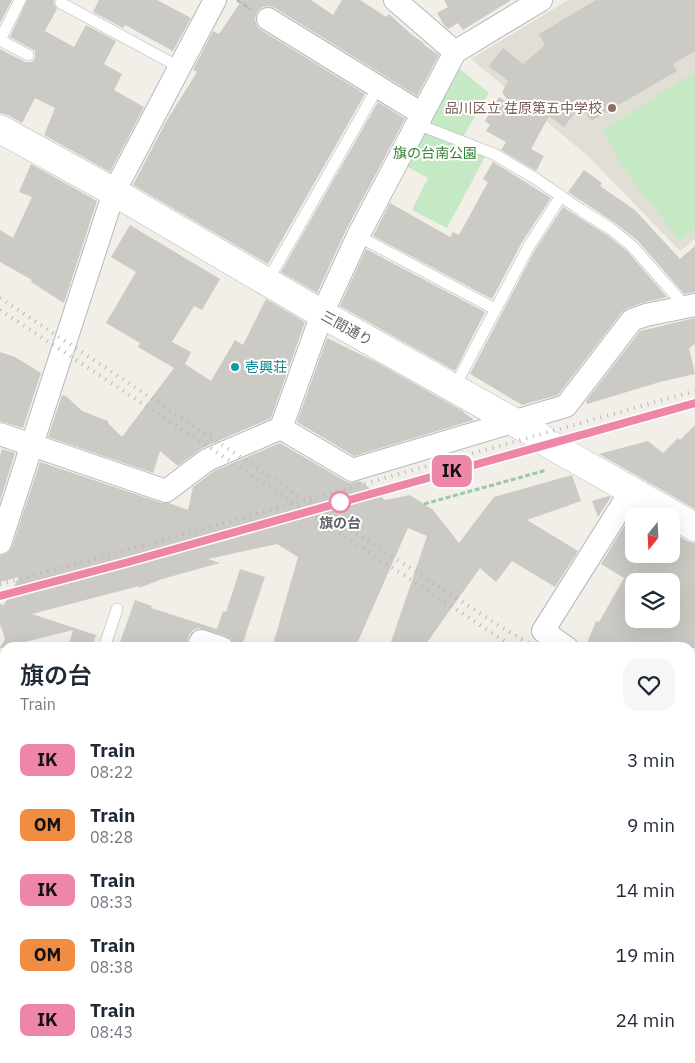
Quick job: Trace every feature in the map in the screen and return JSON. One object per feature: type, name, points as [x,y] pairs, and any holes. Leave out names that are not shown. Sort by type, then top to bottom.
[{"type":"street","points":[[0,543],[114,192],[215,0]]},
{"type":"street","points":[[395,0],[455,52]]},
{"type":"street","points":[[0,434],[166,492],[207,460],[281,428],[322,314],[358,236],[455,52],[541,0]]},
{"type":"street","points":[[268,19],[378,87],[419,119]]},
{"type":"street","name":"三間通り","points":[[0,129],[114,192],[322,314],[695,527]]},
{"type":"street","points":[[281,428],[352,470],[566,406],[632,320],[646,315],[691,306]]},
{"type":"street","points":[[559,642],[543,631],[631,491]]},
{"type":"lane","points":[[20,0],[0,40],[28,56]]},
{"type":"lane","points":[[61,3],[179,67]]},
{"type":"lane","points":[[267,282],[378,87]]},
{"type":"lane","points":[[419,119],[494,154],[536,178],[611,228],[634,247],[691,306]]},
{"type":"lane","points":[[454,388],[529,246],[561,196]]},
{"type":"lane","points":[[358,236],[495,309]]},
{"type":"lane","points":[[106,642],[117,608]]},
{"type":"path","points":[[424,504],[579,461]]},
{"type":"shaded area","name":"品川区立 荏原第五中学校","points":[[568,0],[695,0],[695,239],[680,251],[588,156],[471,59]]},
{"type":"green space","name":"旗の台南公園","points":[[454,64],[489,93],[458,145],[485,157],[447,228],[412,210],[428,178],[402,164]]},
{"type":"green space","points":[[695,72],[695,229],[680,241],[623,168],[603,130]]},
{"type":"building","points":[[0,0],[12,0],[0,23]]},
{"type":"building","points":[[27,0],[54,0],[57,9],[45,31],[74,47],[86,25],[116,41],[104,64],[122,74],[114,90],[144,107],[110,172],[44,135],[55,108],[35,98],[22,123],[0,113],[0,49],[25,62],[32,62],[35,58],[35,51],[10,37]]},
{"type":"building","points":[[99,0],[157,0],[191,18],[173,51],[125,25],[123,28],[93,12]]},
{"type":"building","points":[[242,0],[311,0],[333,15],[342,0],[360,0],[386,17],[389,14],[424,45],[439,55],[417,96],[275,8],[262,7],[257,12],[255,19],[257,26],[261,30],[365,94],[268,264],[133,185],[167,120],[197,72],[193,70],[213,31],[219,34]]},
{"type":"building","points":[[444,0],[511,0],[463,30],[458,23],[448,29],[444,25],[437,13],[448,7]]},
{"type":"building","points":[[596,0],[695,0],[695,51],[673,64],[677,71],[591,121],[581,105],[564,127],[549,116],[531,149],[544,156],[536,171],[501,150],[506,142],[486,131],[490,125],[485,121],[499,97],[510,104],[502,92],[508,81],[489,66],[503,48],[523,64],[545,45],[539,34]]},
{"type":"building","points":[[378,102],[405,119],[346,230],[317,293],[281,272]]},
{"type":"building","points":[[493,162],[551,198],[522,242],[492,299],[373,236],[390,203],[450,237],[453,232],[459,235],[488,182],[483,179]]},
{"type":"building","points":[[31,164],[97,201],[64,303],[31,282],[32,280],[0,262],[0,230],[13,238],[32,197],[19,192]]},
{"type":"building","points":[[584,170],[602,183],[600,186],[635,210],[680,259],[695,246],[695,292],[684,294],[638,241],[615,223],[568,192]]},
{"type":"building","points":[[563,207],[607,235],[628,252],[667,297],[642,303],[622,312],[558,395],[522,405],[470,374],[535,250]]},
{"type":"building","points":[[130,225],[220,279],[202,310],[194,306],[172,342],[191,352],[185,364],[211,381],[235,340],[243,345],[266,299],[305,322],[271,418],[202,448],[178,466],[160,451],[153,473],[48,437],[62,395],[66,396],[82,411],[108,421],[122,437],[174,368],[138,347],[140,343],[106,323],[136,272],[111,257]]},
{"type":"building","points":[[366,249],[485,312],[455,371],[340,306]]},
{"type":"building","points":[[695,318],[695,344],[689,348],[695,374],[660,382],[587,404],[586,401],[640,331]]},
{"type":"building","points":[[327,338],[376,362],[461,410],[474,420],[354,456],[297,422]]},
{"type":"building","points":[[0,352],[15,357],[41,373],[23,428],[0,421]]},
{"type":"building","points":[[695,425],[695,509],[599,454],[648,441],[663,453]]},
{"type":"building","points":[[280,443],[345,481],[351,483],[360,481],[385,500],[410,495],[433,510],[459,543],[494,497],[572,475],[581,501],[527,520],[578,551],[555,587],[512,561],[496,582],[480,568],[427,642],[391,642],[427,536],[408,528],[358,642],[274,642],[298,557],[277,544],[208,559],[220,563],[162,579],[139,588],[139,586],[32,614],[96,635],[94,642],[70,642],[73,630],[25,642],[3,642],[5,639],[0,624],[0,604],[4,605],[19,577],[0,582],[0,556],[8,553],[12,547],[40,462],[188,510],[193,487],[214,471]]},
{"type":"building","points":[[2,449],[15,453],[0,501],[0,456]]},
{"type":"building","points":[[611,497],[598,517],[592,501]]},
{"type":"building","points":[[625,525],[625,563],[680,563],[680,537],[695,543],[695,642],[587,642],[596,621],[599,622],[624,578],[601,564]]},
{"type":"building","points":[[240,569],[265,577],[243,642],[233,642],[226,636],[199,628],[193,630],[187,642],[120,642],[135,600],[152,606],[151,608],[217,629],[223,611],[226,612]]},
{"type":"railway","points":[[0,298],[322,511],[527,642]]},
{"type":"railway","points":[[0,310],[506,642]]},
{"type":"railway","points":[[0,584],[695,391]]},
{"type":"railway","points":[[0,596],[695,403]]},
{"type":"train","name":"IK","points":[[0,596],[132,561],[695,403]]},
{"type":"place","name":"品川区立 荏原第五中学校","points":[[612,108]]},
{"type":"place","name":"壱興荘","points":[[235,367]]},
{"type":"place","name":"旗の台","points":[[340,502]]}]
